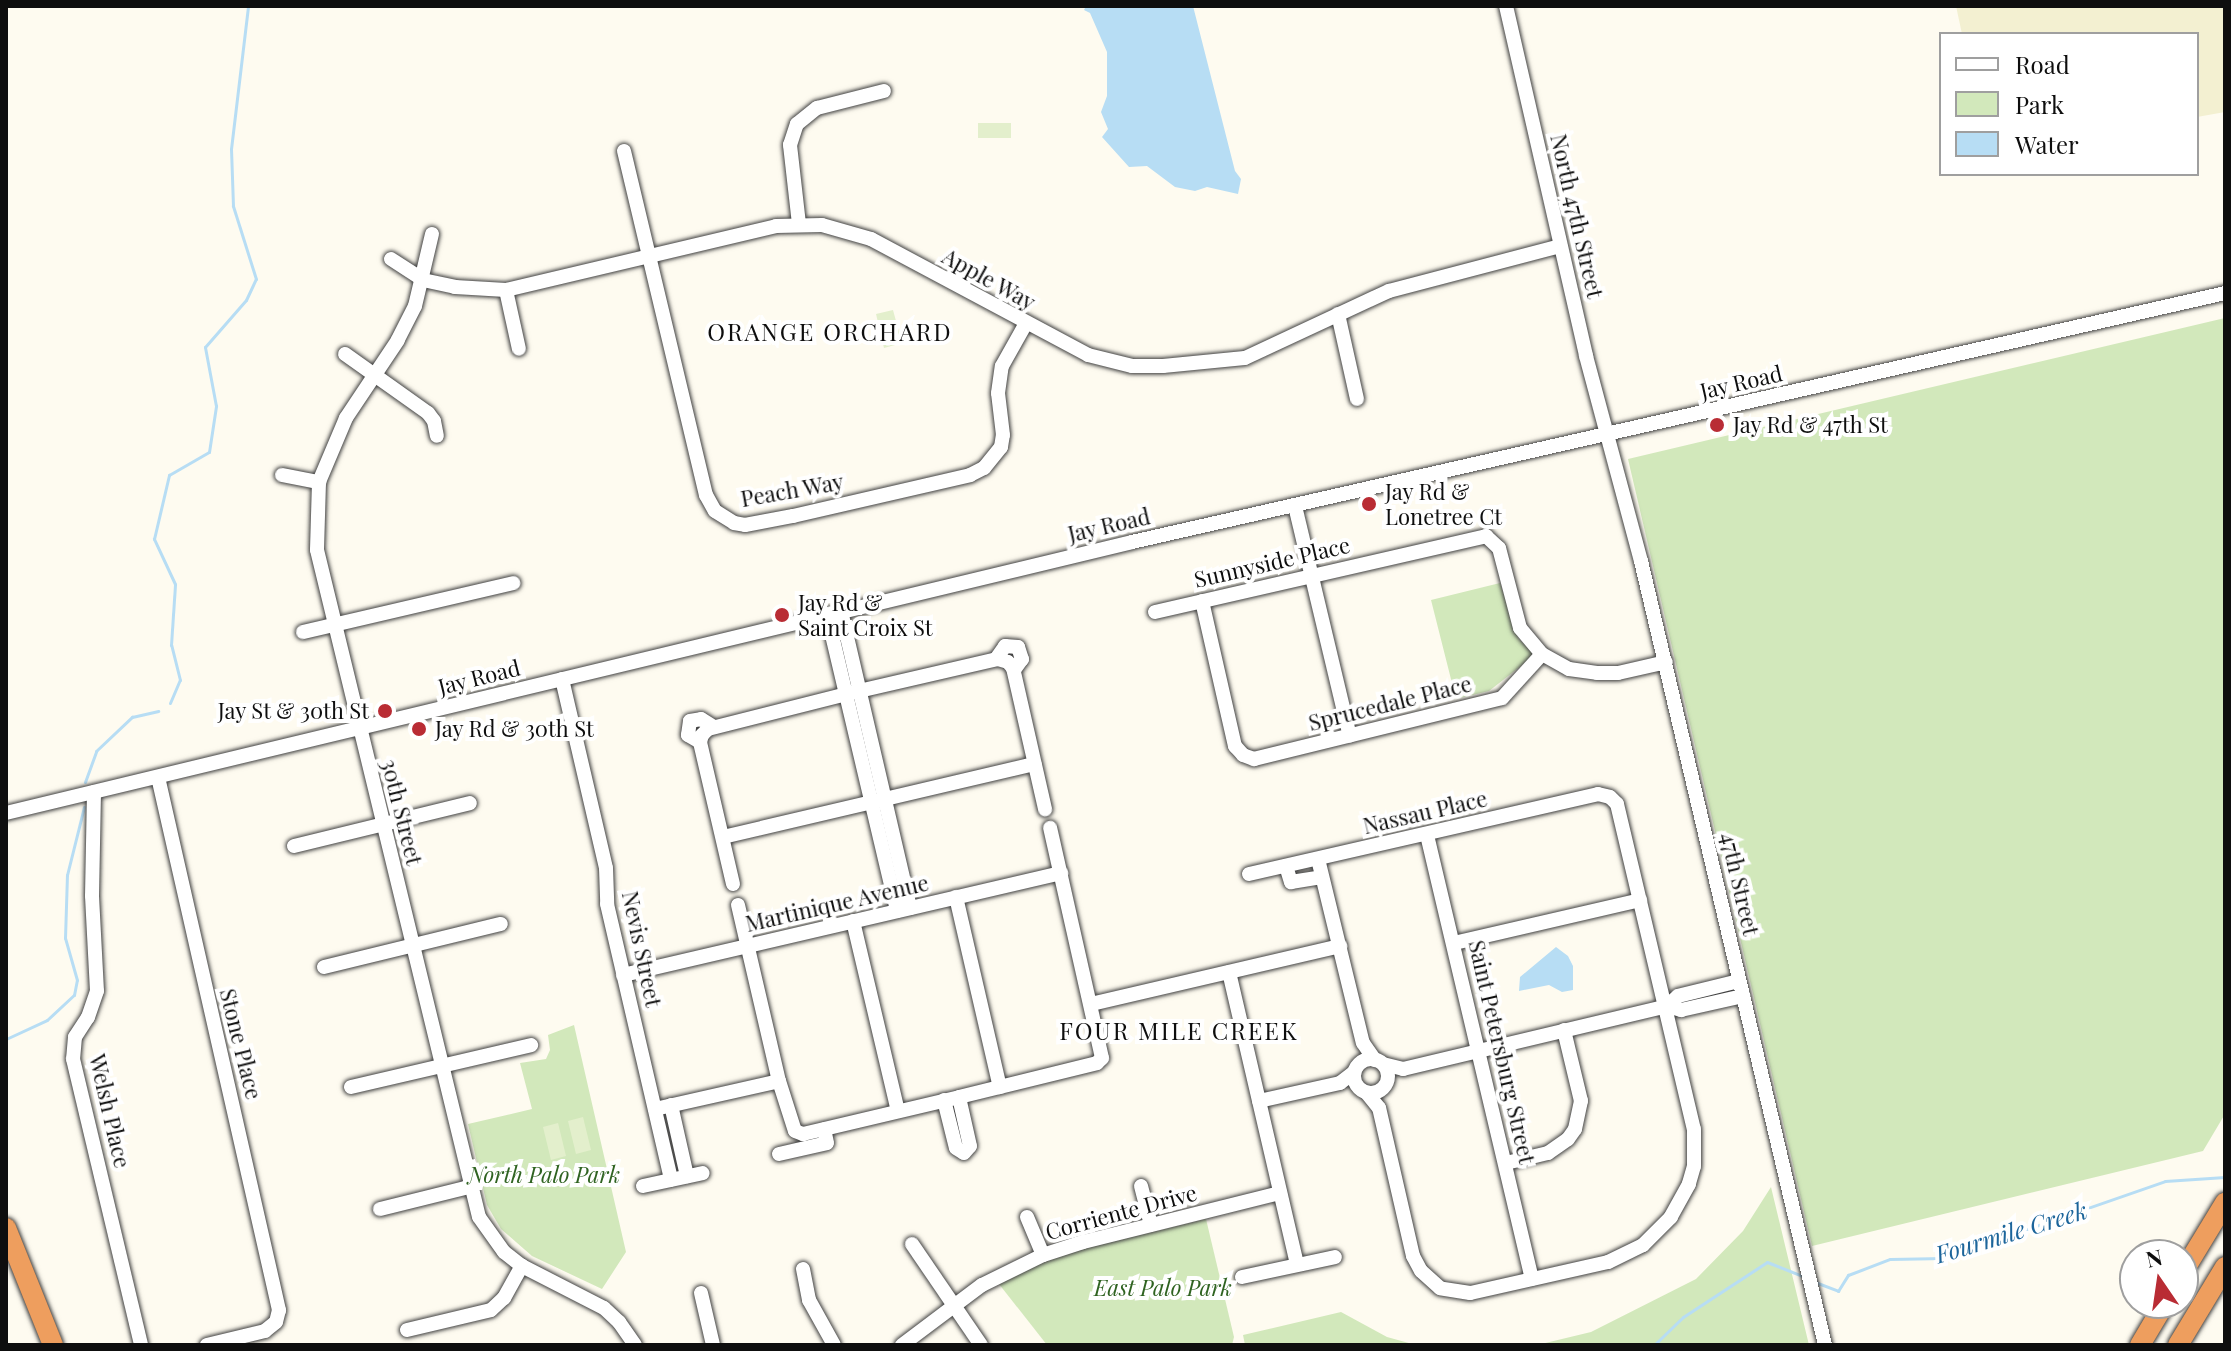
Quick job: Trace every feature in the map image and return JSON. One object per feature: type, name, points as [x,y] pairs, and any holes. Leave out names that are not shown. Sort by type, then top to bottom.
[{"type":"highway","points":[[2199,1246],[2225,1203]]},
{"type":"highway","points":[[6,1228],[53,1345]]},
{"type":"highway","points":[[2178,1345],[2225,1267]]},
{"type":"highway","points":[[2140,1345],[2155,1319]]},
{"type":"street","name":"North 47th Street","points":[[1506,6],[1560,246],[1609,434]]},
{"type":"street","points":[[799,224],[790,145],[797,124],[817,108],[884,91]]},
{"type":"street","points":[[624,151],[649,256]]},
{"type":"street","name":"Apple Way","points":[[391,259],[423,280],[455,287],[506,290],[776,226],[799,224],[844,230],[871,239],[1025,325],[1110,362],[1163,366],[1245,358],[1338,314],[1426,279],[1560,246]]},
{"type":"street","name":"30th Street","points":[[432,234],[423,280],[398,340],[346,418],[319,482],[317,550],[358,730],[413,945],[469,1187],[479,1217],[492,1238],[522,1266],[604,1308],[635,1345]]},
{"type":"street","name":"Peach Way","points":[[649,256],[706,495],[715,511],[734,523],[745,525],[793,516],[970,475],[984,468],[1001,447],[1003,435],[998,393],[1002,366],[1025,325]]},
{"type":"street","points":[[506,290],[519,349]]},
{"type":"street","name":"Jay Road","points":[[6,813],[834,613],[2225,293]]},
{"type":"street","points":[[1338,314],[1357,399]]},
{"type":"street","points":[[345,354],[428,413],[434,421],[437,436]]},
{"type":"street","name":"47th Street","points":[[1609,434],[1666,662],[1825,1345]]},
{"type":"street","points":[[282,475],[319,482]]},
{"type":"street","points":[[1295,506],[1350,736]]},
{"type":"street","name":"Sunnyside Place","points":[[1155,612],[1479,536],[1492,538],[1503,562],[1516,621],[1542,654]]},
{"type":"street","points":[[303,632],[513,583]]},
{"type":"street","name":"Sprucedale Place","points":[[1202,601],[1235,746],[1243,755],[1254,759],[1502,698],[1542,654]]},
{"type":"street","points":[[834,613],[904,910]]},
{"type":"street","points":[[1542,654],[1569,669],[1597,673],[1618,673],[1666,662]]},
{"type":"street","points":[[733,884],[706,734],[853,692],[997,659],[1008,662],[1014,670],[1045,809]]},
{"type":"street","name":"Nevis Street","points":[[562,679],[606,868],[607,904],[671,1180]]},
{"type":"street","points":[[723,837],[1035,764]]},
{"type":"street","name":"Stone Place","points":[[158,777],[279,1310],[276,1322],[265,1331],[207,1345]]},
{"type":"street","name":"Welsh Place","points":[[94,792],[92,896],[97,991],[88,1017],[75,1037],[73,1059],[141,1345]]},
{"type":"street","name":"Nassau Place","points":[[1249,874],[1598,794],[1610,797],[1617,804],[1640,900]]},
{"type":"street","points":[[294,846],[470,803]]},
{"type":"street","points":[[738,905],[779,1081],[795,1131],[803,1134],[952,1099],[1097,1063],[1102,1058],[1050,828]]},
{"type":"street","name":"Saint Petersburg Street","points":[[1427,835],[1532,1279]]},
{"type":"street","points":[[1318,859],[1363,1043],[1387,1071],[1379,1108],[1413,1256],[1421,1271],[1440,1288],[1465,1294],[1626,1254],[1658,1232],[1680,1203],[1694,1166],[1695,1141],[1667,1006],[1640,900],[1454,943]]},
{"type":"street","points":[[1286,866],[1291,882],[1322,877]]},
{"type":"street","name":"Martinique Avenue","points":[[623,975],[1061,873]]},
{"type":"street","points":[[956,897],[1000,1087]]},
{"type":"street","points":[[853,921],[898,1111]]},
{"type":"street","points":[[324,967],[501,924]]},
{"type":"street","points":[[1091,1004],[1340,946]]},
{"type":"street","points":[[1229,972],[1297,1264]]},
{"type":"street","points":[[1259,1101],[1340,1083],[1357,1068],[1379,1062],[1403,1069],[1667,1006],[1678,996],[1741,988]]},
{"type":"street","points":[[1506,1163],[1548,1153],[1568,1139],[1575,1129],[1581,1101],[1564,1030]]},
{"type":"street","points":[[1363,1043],[1357,1068],[1363,1091]]},
{"type":"street","points":[[351,1087],[531,1045]]},
{"type":"street","points":[[1363,1091],[1385,1086],[1403,1069]]},
{"type":"street","points":[[655,1109],[779,1081]]},
{"type":"street","points":[[1340,1083],[1363,1091],[1379,1108]]},
{"type":"street","points":[[671,1105],[687,1176]]},
{"type":"street","points":[[779,1154],[827,1143],[824,1129]]},
{"type":"street","points":[[643,1186],[703,1173]]},
{"type":"street","points":[[1141,1186],[1151,1225]]},
{"type":"street","points":[[380,1209],[469,1187]]},
{"type":"street","name":"Corriente Drive","points":[[902,1345],[952,1304],[1043,1255],[1280,1193]]},
{"type":"street","points":[[1027,1217],[1043,1255]]},
{"type":"street","points":[[912,1244],[981,1345]]},
{"type":"street","points":[[1242,1277],[1335,1257]]},
{"type":"street","points":[[407,1330],[491,1310],[504,1298],[522,1266]]},
{"type":"street","points":[[803,1269],[809,1300],[834,1345]]},
{"type":"street","points":[[701,1293],[713,1345]]},
{"type":"shaded area","points":[[1956,6],[2225,6],[2225,112],[2199,117],[2199,32],[1962,32]]},
{"type":"green space","points":[[978,123],[1011,123],[1011,138],[978,138]]},
{"type":"green space","points":[[893,310],[902,343],[884,348],[876,314]]},
{"type":"green space","points":[[2225,318],[2225,1114],[2203,1151],[1812,1246],[1628,459]]},
{"type":"green space","points":[[1500,583],[1518,638],[1535,655],[1489,691],[1456,699],[1431,600]]},
{"type":"green space","name":"North Palo Park","points":[[574,1025],[626,1252],[602,1289],[532,1256],[501,1229],[487,1205],[468,1124],[532,1109],[520,1063],[546,1059],[550,1050],[548,1035]]},
{"type":"green space","points":[[583,1117],[591,1150],[576,1154],[568,1121]]},
{"type":"green space","points":[[558,1123],[566,1156],[551,1160],[543,1127]]},
{"type":"green space","points":[[1771,1187],[1809,1345],[1537,1345],[1591,1332],[1696,1279],[1743,1231]]},
{"type":"green space","name":"East Palo Park","points":[[1206,1219],[1234,1337],[1232,1345],[1047,1345],[999,1284],[1036,1265],[1083,1249]]},
{"type":"green space","points":[[1341,1312],[1387,1337],[1416,1345],[1245,1345],[1243,1335]]},
{"type":"water","points":[[1086,6],[1193,6],[1235,171],[1241,179],[1238,194],[1207,187],[1195,191],[1175,187],[1147,166],[1129,167],[1102,137],[1108,129],[1101,112],[1107,96],[1107,52],[1090,13],[1084,10]]},
{"type":"water","points":[[1556,947],[1568,956],[1573,966],[1573,990],[1562,992],[1549,985],[1519,991],[1520,977]]},
{"type":"waterway","points":[[170,703],[180,680],[171,645],[175,584],[154,539],[169,475],[209,452],[216,406],[205,347],[246,300],[256,279],[233,206],[231,149],[248,6]]},
{"type":"waterway","points":[[85,782],[96,751],[132,717],[158,711]]},
{"type":"waterway","points":[[6,1039],[47,1020],[74,995],[77,980],[65,938],[67,875],[84,807]]},
{"type":"waterway","name":"Fourmile Creek","points":[[1815,1282],[1838,1291],[1848,1275],[1890,1259],[1944,1258],[2165,1181],[2225,1177]]},
{"type":"waterway","name":"Fourmile Creek","points":[[1654,1345],[1683,1317],[1767,1262],[1805,1277]]},
{"type":"place","name":"Jay Rd & 47th St","points":[[1717,425]]},
{"type":"place","name":"Jay Rd & Lonetree Ct","points":[[1369,504]]},
{"type":"place","name":"Jay Rd & Saint Croix St","points":[[782,615]]},
{"type":"place","name":"Jay St & 30th St","points":[[385,711]]},
{"type":"place","name":"Jay Rd & 30th St","points":[[419,729]]},
{"type":"district","name":"ORANGE ORCHARD","points":[[830,332]]},
{"type":"district","name":"FOUR MILE CREEK","points":[[1179,1031]]}]
